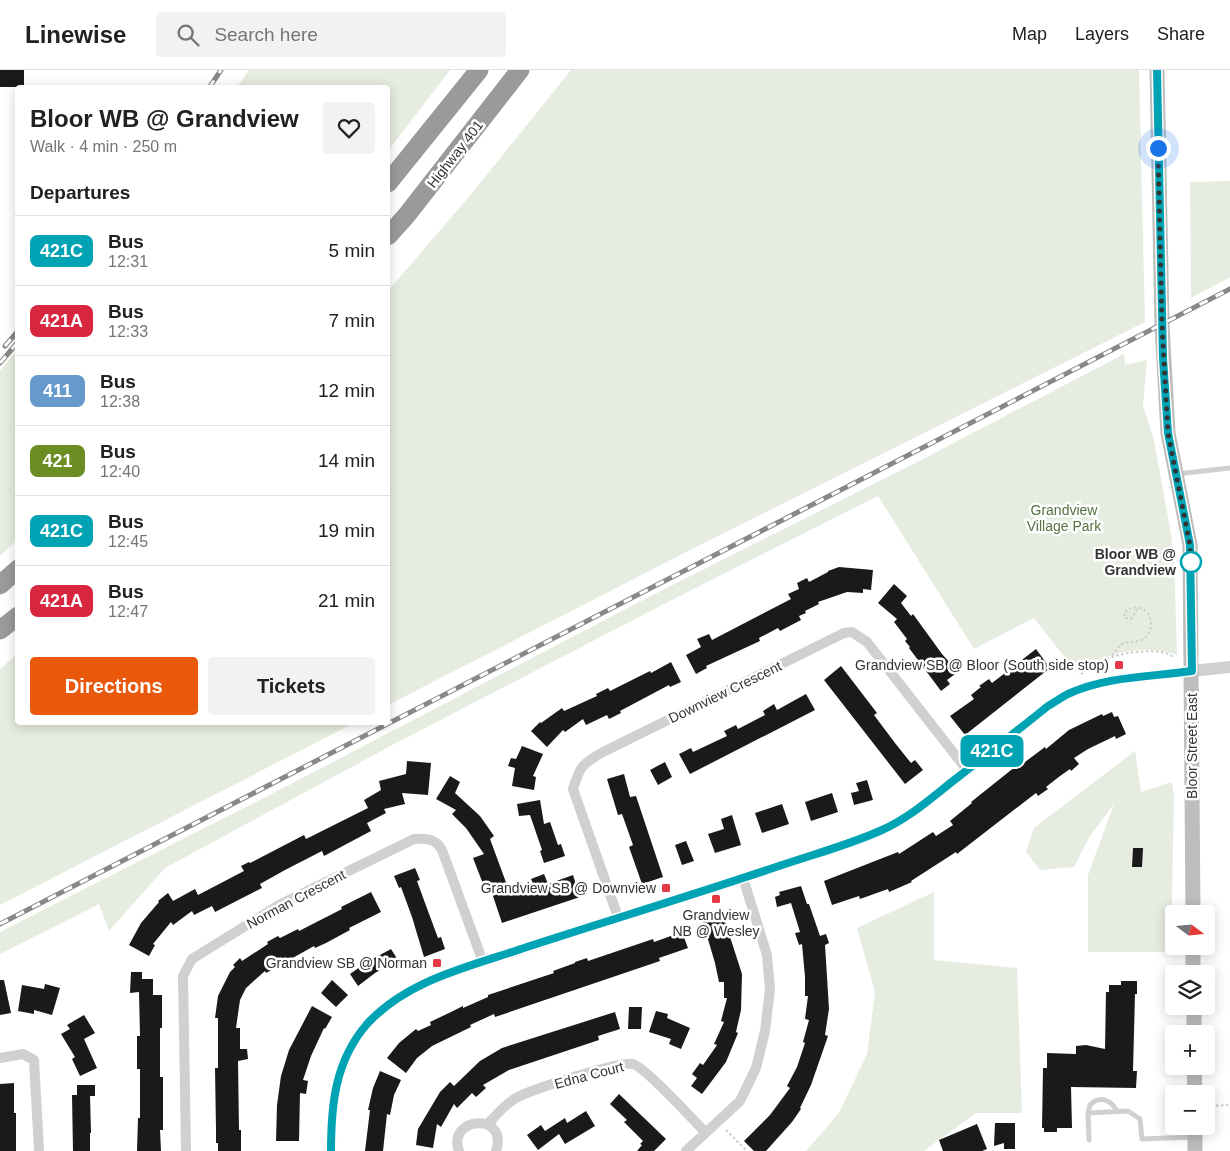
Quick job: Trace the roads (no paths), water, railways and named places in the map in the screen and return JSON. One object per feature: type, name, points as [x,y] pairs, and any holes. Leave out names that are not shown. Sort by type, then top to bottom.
[{"type":"highway","points":[[390,181],[479,70]]},
{"type":"highway","name":"Highway 401","points":[[390,234],[520,70]]},
{"type":"highway","points":[[0,585],[15,572]]},
{"type":"highway","points":[[0,630],[15,618]]},
{"type":"main road","name":"Bloor Street East","points":[[1157,70],[1163,358],[1168,433],[1190,545],[1193,905]]},
{"type":"street","name":"Downview Crescent","points":[[618,917],[573,789],[578,772],[584,763],[844,633],[852,632],[867,642],[967,770]]},
{"type":"street","points":[[331,1151],[333,1099],[338,1076],[355,1040],[380,1011],[400,995],[422,983],[618,917],[743,878],[882,830],[909,816],[1048,706],[1068,694],[1095,684],[1126,678],[1230,667]]},
{"type":"street","name":"Norman Crescent","points":[[186,1151],[183,976],[192,959],[279,905],[414,839],[422,838],[438,843],[442,850],[482,962]]},
{"type":"street","points":[[686,1151],[740,1100],[756,1068],[765,1031],[770,989],[768,955],[743,878]]},
{"type":"street","points":[[0,1058],[23,1054],[34,1060],[40,1151]]},
{"type":"street","name":"Edna Court","points":[[488,1124],[502,1107],[516,1097],[615,1065],[633,1064],[645,1071],[705,1132]]},
{"type":"street","points":[[459,1151],[457,1140],[463,1129],[475,1123],[488,1124],[496,1135],[498,1142],[496,1151]]},
{"type":"lane","points":[[1177,474],[1230,468]]},
{"type":"lane","points":[[1089,1140],[1088,1112],[1090,1105],[1099,1099],[1108,1100],[1113,1104],[1116,1111]]},
{"type":"lane","points":[[1088,1112],[1128,1111],[1140,1119],[1142,1139],[1195,1138]]},
{"type":"railway","points":[[211,85],[221,70]]},
{"type":"railway","points":[[390,723],[1230,289]]},
{"type":"railway","points":[[5,346],[15,334]]},
{"type":"railway","points":[[0,363],[15,346]]},
{"type":"railway","points":[[0,924],[385,725]]},
{"type":"place","name":"Bloor WB @ Grandview","points":[[1191,562]]},
{"type":"place","name":"Grandview SB @ Bloor (South side stop)","points":[[1119,665]]},
{"type":"place","name":"Grandview SB @ Downview","points":[[666,888]]},
{"type":"place","name":"Grandview NB @ Wesley","points":[[716,899]]},
{"type":"place","name":"Grandview SB @ Norman","points":[[437,963]]},
{"type":"park label","name":"Grandview Village Park","points":[[1064,518]]}]
